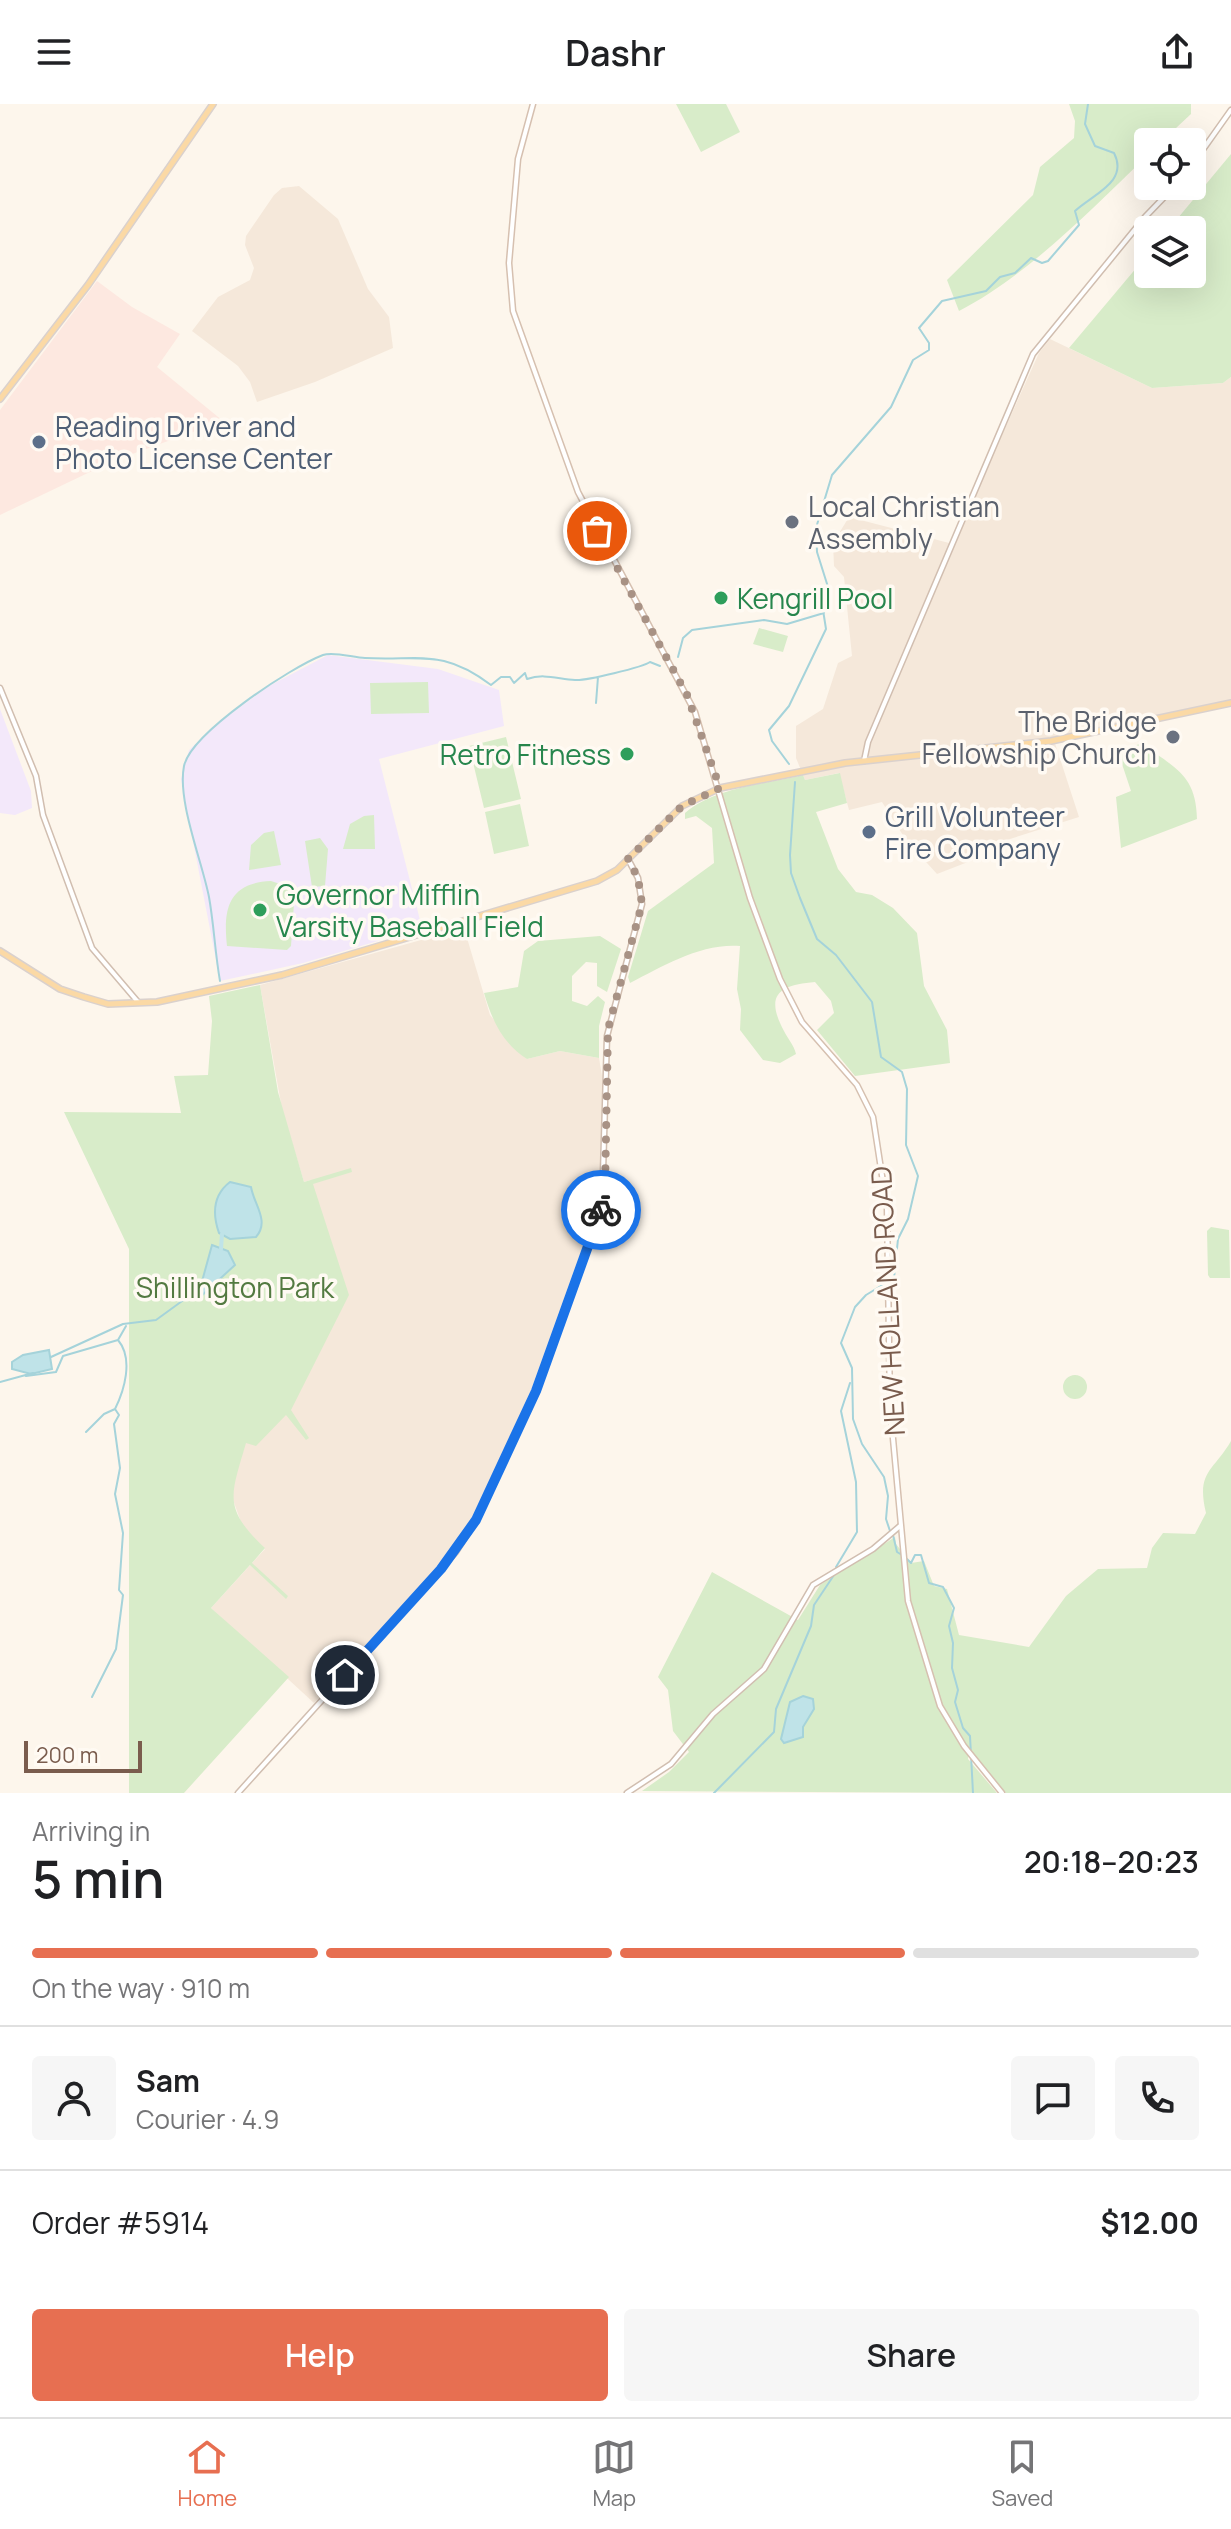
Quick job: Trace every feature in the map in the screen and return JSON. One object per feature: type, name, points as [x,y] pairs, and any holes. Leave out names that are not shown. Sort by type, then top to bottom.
[{"type":"main road","points":[[0,399],[96,273],[213,104]]},
{"type":"main road","points":[[0,951],[60,989],[108,1004],[139,1004],[282,975],[590,884],[613,872],[682,806],[720,788],[864,761],[1037,743],[1231,703]]},
{"type":"street","name":"NEW HOLLAND ROAD","points":[[533,104],[518,159],[509,263],[513,311],[578,492],[687,695],[720,788],[750,898],[787,993],[810,1033],[857,1085],[873,1117],[886,1197],[890,1406],[902,1552],[913,1623],[930,1680],[945,1716],[968,1752],[1002,1793]]},
{"type":"street","points":[[1206,145],[1231,110]]},
{"type":"street","points":[[864,761],[868,742],[941,565],[1033,354],[1161,200]]},
{"type":"street","points":[[0,688],[36,776],[43,815],[92,948],[139,1004]]},
{"type":"street","points":[[238,1793],[456,1552],[476,1520],[536,1391],[604,1194],[608,1029],[642,904],[638,878],[628,859]]},
{"type":"street","points":[[627,1793],[671,1764],[713,1714],[764,1669],[813,1585],[873,1549],[900,1526]]},
{"type":"shaded area","points":[[299,186],[338,219],[368,289],[389,317],[393,348],[315,382],[257,402],[250,382],[238,366],[192,331],[218,297],[250,280],[254,268],[245,245],[246,236],[274,195],[282,188]]},
{"type":"shaded area","points":[[97,281],[132,307],[180,334],[157,367],[223,421],[113,461],[0,515],[0,410]]},
{"type":"shaded area","points":[[1050,339],[1152,388],[1223,383],[1231,377],[1231,700],[1053,737],[1079,817],[991,845],[986,855],[937,874],[906,840],[882,802],[849,810],[839,773],[805,780],[796,758],[796,726],[823,709],[838,663],[852,656],[844,577],[834,566],[833,543],[849,517],[953,544],[1039,353]]},
{"type":"shaded area","points":[[328,655],[438,669],[499,690],[504,726],[379,759],[422,928],[303,963],[220,981],[181,779],[189,750],[221,721],[269,686]]},
{"type":"shaded area","points":[[0,709],[31,791],[32,808],[15,815],[0,813]]},
{"type":"shaded area","points":[[464,928],[490,1015],[527,1059],[560,1051],[599,1058],[603,1082],[599,1201],[531,1390],[471,1520],[451,1552],[314,1703],[211,1608],[265,1549],[243,1528],[231,1494],[311,1180],[304,1182],[282,1109],[260,985]]},
{"type":"green space","points":[[676,104],[726,104],[740,132],[701,152]]},
{"type":"green space","points":[[1069,104],[1191,104],[1191,114],[1176,128],[1134,128],[1134,169],[1034,261],[959,311],[947,280],[1033,195],[1040,167],[1074,138],[1075,121]]},
{"type":"green space","points":[[1231,154],[1231,377],[1223,383],[1152,388],[1069,348],[1134,271],[1134,288],[1206,288],[1206,216],[1180,216],[1193,200],[1206,200],[1206,184]]},
{"type":"green space","points":[[759,628],[788,636],[783,652],[753,644]]},
{"type":"green space","points":[[428,682],[429,713],[371,714],[370,683]]},
{"type":"green space","points":[[506,737],[521,799],[484,808],[469,746]]},
{"type":"green space","points":[[1142,743],[1188,782],[1196,804],[1197,819],[1121,848],[1116,797],[1131,791],[1118,752]]},
{"type":"green space","points":[[840,773],[847,803],[816,812],[838,869],[856,892],[872,895],[893,908],[917,933],[924,986],[947,1030],[950,1063],[855,1076],[817,1030],[834,1013],[831,1001],[815,982],[785,989],[776,1000],[778,1018],[796,1054],[780,1063],[763,1060],[740,1030],[741,1009],[737,989],[740,946],[697,952],[630,983],[628,977],[648,911],[714,863],[712,828],[696,816],[685,819],[685,813],[711,797],[741,788],[803,775],[805,780]]},
{"type":"green space","points":[[520,804],[529,846],[494,854],[485,812]]},
{"type":"green space","points":[[374,815],[375,849],[343,849],[350,824],[364,816]]},
{"type":"green space","points":[[274,831],[281,865],[249,870],[251,845],[264,833]]},
{"type":"green space","points":[[320,838],[328,849],[325,886],[312,887],[305,841]]},
{"type":"green space","name":"Governor Mifflin Varsity Baseball Field","points":[[271,881],[295,889],[291,946],[287,950],[227,946],[226,921],[231,900],[245,887]]},
{"type":"green space","points":[[600,936],[621,949],[607,992],[597,986],[597,963],[586,962],[572,976],[572,1001],[587,1006],[598,996],[605,1002],[599,1026],[599,1058],[560,1051],[527,1059],[511,1046],[499,1030],[484,993],[518,987],[524,951],[538,941]]},
{"type":"green space","name":"Shillington Park","points":[[260,985],[278,1092],[304,1182],[351,1168],[352,1172],[313,1184],[349,1295],[291,1410],[309,1438],[306,1440],[286,1415],[256,1446],[246,1443],[234,1489],[236,1511],[265,1548],[252,1563],[288,1596],[286,1599],[250,1565],[211,1608],[289,1677],[184,1793],[129,1793],[129,1249],[64,1112],[181,1113],[174,1076],[208,1075],[212,1021],[209,996]]},
{"type":"green space","points":[[1211,1227],[1229,1230],[1230,1278],[1210,1278],[1208,1275],[1207,1231]]},
{"type":"green space","points":[[1075,1375],[1083,1379],[1087,1387],[1083,1395],[1075,1399],[1067,1395],[1063,1387],[1067,1379]]},
{"type":"green space","points":[[1231,1441],[1231,1793],[1006,1793],[969,1748],[968,1759],[997,1793],[642,1791],[669,1772],[689,1752],[673,1731],[668,1690],[658,1677],[712,1572],[798,1620],[820,1585],[895,1537],[896,1544],[911,1563],[924,1561],[934,1586],[947,1589],[959,1635],[1029,1647],[1066,1596],[1098,1569],[1147,1568],[1152,1548],[1163,1533],[1195,1534],[1206,1513],[1203,1499],[1205,1480]]},
{"type":"water","points":[[230,1182],[251,1187],[262,1225],[256,1237],[230,1239],[219,1233],[215,1218],[217,1199]]},
{"type":"water","points":[[212,1245],[228,1251],[235,1265],[199,1298],[192,1300],[189,1296],[201,1285]]},
{"type":"water","points":[[49,1350],[52,1369],[31,1374],[12,1369],[12,1362],[23,1355]]},
{"type":"water","points":[[803,1696],[813,1699],[814,1709],[803,1727],[803,1737],[784,1743],[781,1739],[790,1702]]},
{"type":"waterway","points":[[789,764],[772,741],[769,730],[789,706],[826,629],[823,610],[828,587],[817,552],[816,528],[832,475],[891,407],[913,360],[929,350],[929,343],[919,328],[942,301],[986,291],[1000,277],[1015,273],[1031,258],[1042,263],[1048,261],[1079,225],[1075,211],[1113,180],[1117,172],[1114,153],[1095,146],[1085,124],[1088,104]]},
{"type":"waterway","points":[[678,657],[683,638],[692,630],[764,620],[787,624],[824,613]]},
{"type":"waterway","points":[[220,981],[209,897],[184,796],[184,766],[204,736],[244,703],[289,673],[328,654],[444,661],[474,673],[491,685],[501,677],[510,677],[514,683],[525,673],[527,679],[545,676],[581,680],[650,662],[660,666]]},
{"type":"waterway","points":[[596,703],[598,677]]},
{"type":"waterway","points":[[795,782],[790,855],[791,873],[800,898],[817,939],[836,955],[872,1002],[881,1057],[902,1072],[907,1089],[906,1145],[918,1176],[908,1219],[898,1239],[894,1278],[866,1295],[855,1307],[841,1343],[852,1368],[853,1419],[862,1444],[884,1477],[888,1496],[886,1519],[890,1531]]},
{"type":"waterway","points":[[221,1249],[222,1234]]},
{"type":"waterway","points":[[51,1357],[123,1324],[156,1320],[189,1296]]},
{"type":"waterway","points":[[26,1376],[56,1372],[63,1356],[118,1340],[126,1326]]},
{"type":"waterway","points":[[86,1432],[104,1414],[115,1409],[122,1393],[126,1356],[118,1340]]},
{"type":"waterway","points":[[0,1382],[33,1373]]},
{"type":"waterway","points":[[836,1567],[857,1532],[856,1482],[841,1411],[850,1383]]},
{"type":"waterway","points":[[92,1697],[116,1649],[123,1595],[119,1590],[123,1533],[115,1494],[120,1468],[114,1424],[119,1415],[115,1409]]},
{"type":"waterway","points":[[893,1535],[897,1552],[902,1555]]},
{"type":"waterway","points":[[907,1559],[911,1563],[915,1555],[921,1555],[929,1583],[943,1587],[954,1608],[949,1626],[953,1643],[952,1668],[958,1690],[955,1702],[963,1728],[970,1736],[973,1793]]},
{"type":"waterway","points":[[714,1793],[774,1732],[776,1709],[811,1626],[814,1605],[834,1575]]},
{"type":"way so far","points":[[597,531],[687,695],[720,788],[695,797],[682,806],[628,859],[638,878],[642,904],[608,1029],[605,1189],[601,1210]]},
{"type":"place","name":"Reading Driver and Photo License Center","points":[[39,442]]},
{"type":"place","name":"Local Christian Assembly","points":[[792,522]]},
{"type":"place","name":"Kengrill Pool","points":[[721,598]]},
{"type":"place","name":"The Bridge Fellowship Church","points":[[1173,737]]},
{"type":"place","name":"Retro Fitness","points":[[627,754]]},
{"type":"place","name":"Grill Volunteer Fire Company","points":[[869,832]]},
{"type":"place","name":"Governor Mifflin Varsity Baseball Field","points":[[260,910]]},
{"type":"route","points":[[345,1675],[456,1552],[476,1520],[536,1391],[601,1210]]}]
